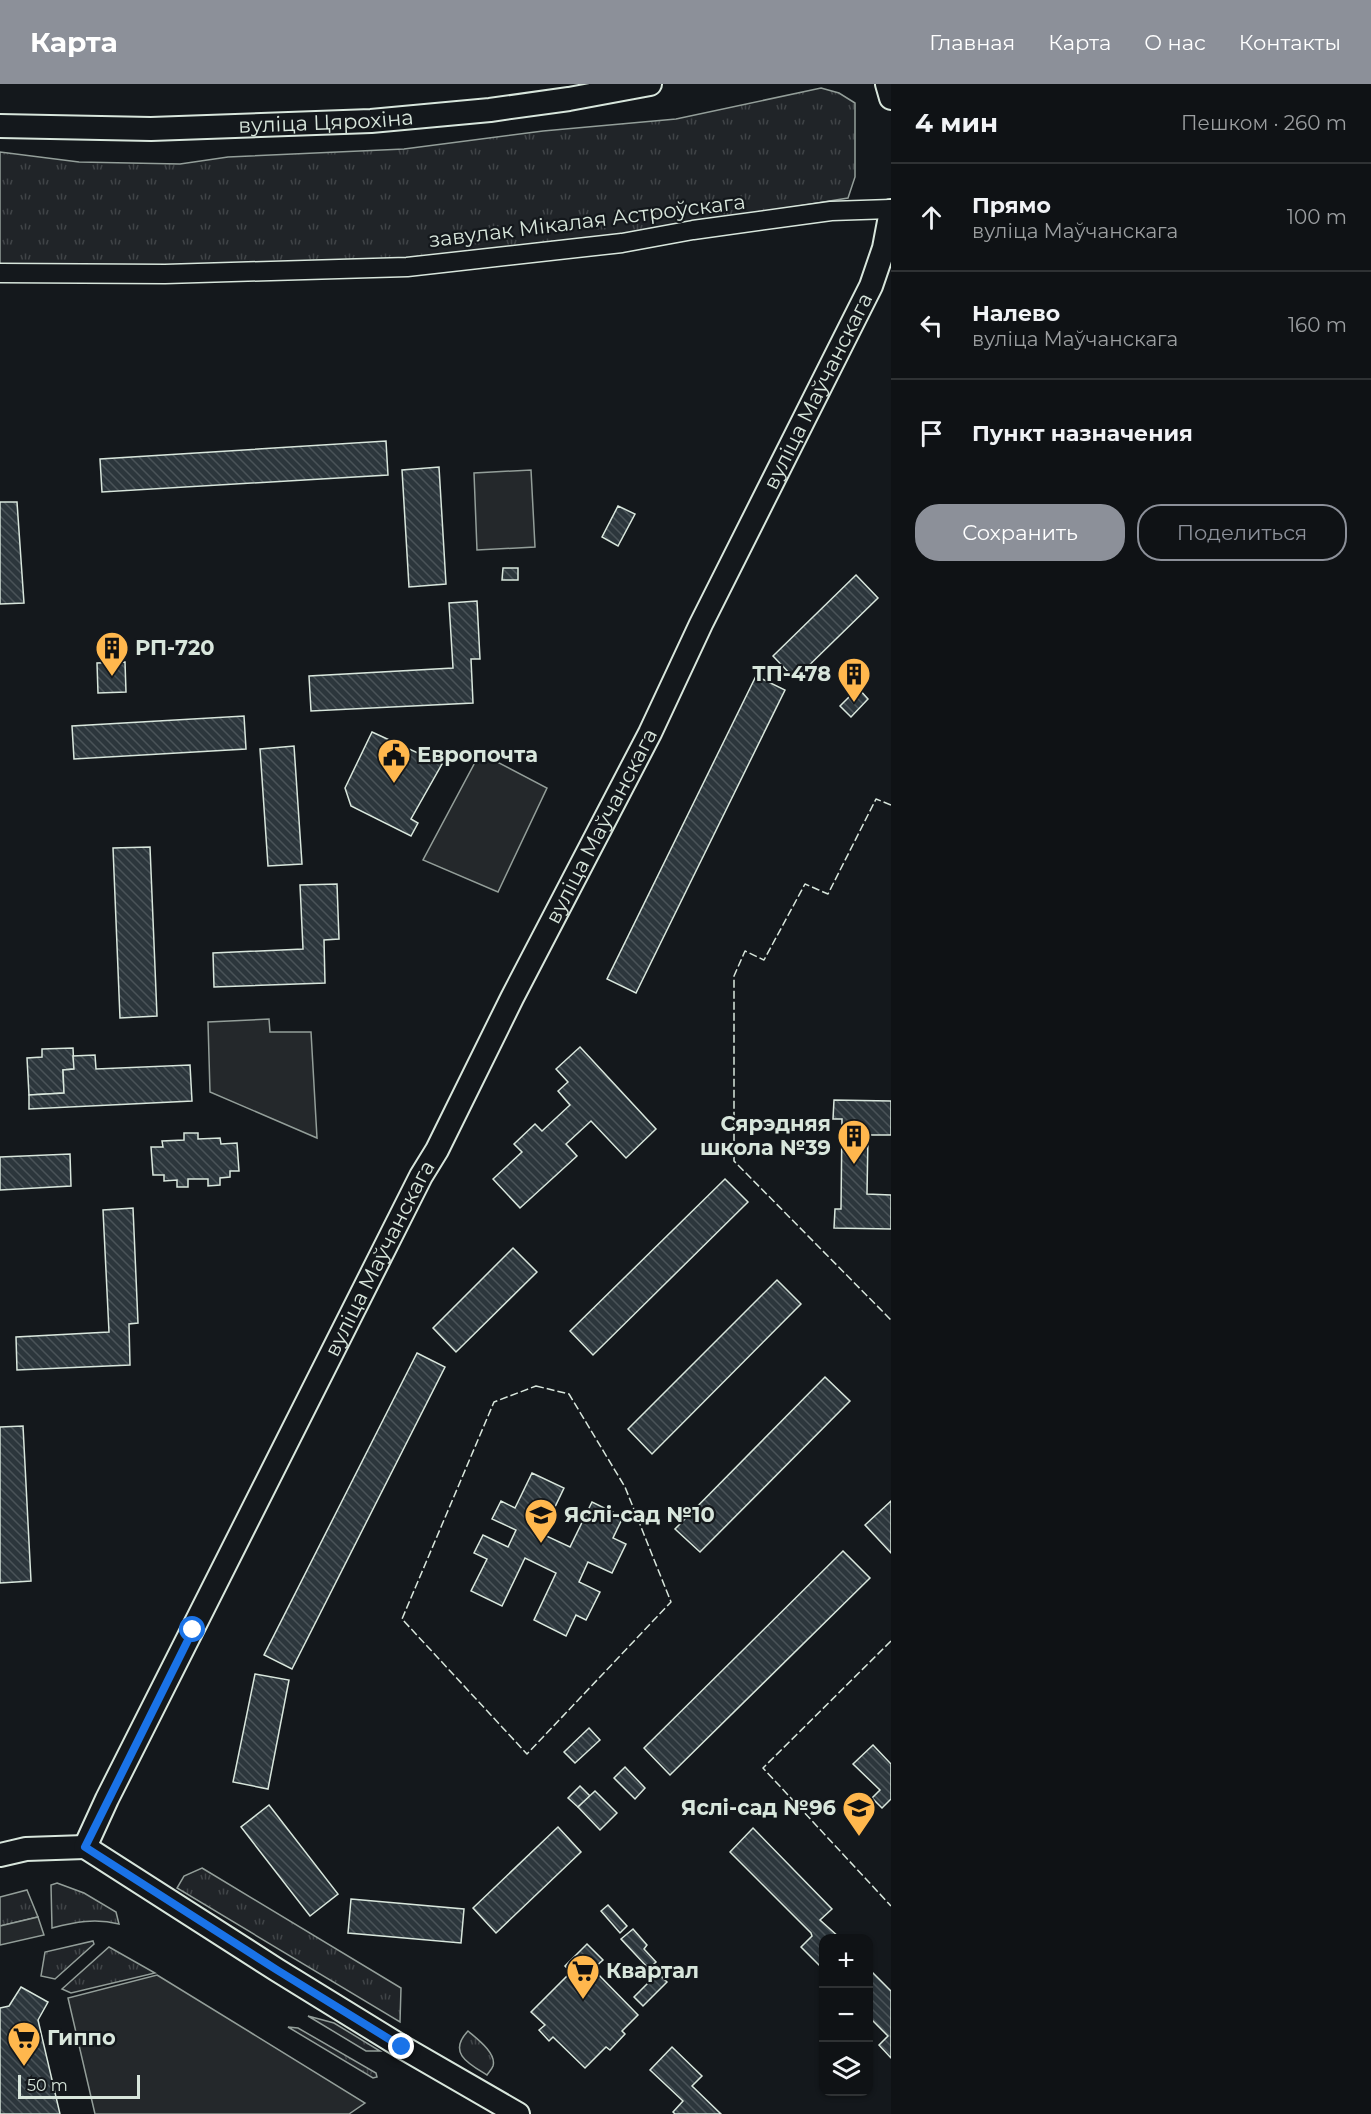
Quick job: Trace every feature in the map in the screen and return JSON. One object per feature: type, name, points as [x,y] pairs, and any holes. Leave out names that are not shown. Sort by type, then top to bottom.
[{"type":"main road","name":"вуліца Цярохіна","points":[[0,126],[152,129],[371,121],[501,109],[650,84]]},
{"type":"main road","points":[[887,84],[891,98]]},
{"type":"main road","name":"вуліца Маўчанскага","points":[[85,1847],[415,1187],[437,1150],[512,998],[650,733],[701,624],[872,286],[884,248],[891,210]]},
{"type":"main road","points":[[0,1855],[26,1849],[85,1847],[402,2047],[518,2114]]},
{"type":"street","name":"завулак Мікалая Астроўскага","points":[[0,273],[165,274],[406,267],[622,243],[693,230],[831,211],[891,210]]},
{"type":"green space","points":[[821,88],[839,93],[855,103],[855,177],[848,198],[496,255],[153,270],[0,266],[0,152],[79,162],[180,164],[228,157],[404,149],[543,131],[676,119]]},
{"type":"green space","points":[[202,1868],[401,1988],[400,2022],[177,1888],[184,1876]]},
{"type":"green space","points":[[57,1883],[84,1893],[116,1912],[119,1924],[102,1921],[85,1922],[52,1928],[51,1885]]},
{"type":"green space","points":[[27,1890],[38,1917],[0,1926],[0,1897]]},
{"type":"green space","points":[[93,1941],[94,1944],[55,1979],[41,1976],[45,1952]]},
{"type":"green space","points":[[109,1947],[155,1973],[71,1993],[62,1989]]},
{"type":"green space","points":[[308,2016],[334,2023],[380,2051],[366,2051]]},
{"type":"green space","points":[[288,2027],[298,2028],[376,2073],[377,2077],[373,2078]]},
{"type":"green space","points":[[468,2031],[485,2046],[492,2056],[493,2066],[487,2075],[473,2067],[460,2052],[462,2039]]},
{"type":"shaded area","points":[[531,470],[535,547],[477,550],[474,473]]},
{"type":"shaded area","points":[[480,753],[547,788],[498,892],[423,860]]},
{"type":"shaded area","points":[[269,1019],[270,1032],[311,1032],[317,1138],[210,1092],[208,1022]]},
{"type":"shaded area","points":[[38,1917],[44,1935],[0,1945],[0,1926]]},
{"type":"shaded area","points":[[157,1975],[365,2103],[349,2114],[95,2114],[68,1998]]},
{"type":"building","points":[[386,441],[388,475],[102,492],[100,459]]},
{"type":"building","points":[[439,467],[446,584],[409,587],[402,470]]},
{"type":"building","points":[[0,502],[17,502],[24,603],[0,604]]},
{"type":"building","points":[[618,506],[635,514],[618,546],[602,537]]},
{"type":"building","points":[[503,568],[518,568],[518,580],[502,580]]},
{"type":"building","points":[[856,575],[878,598],[795,679],[773,656]]},
{"type":"building","points":[[477,601],[480,659],[471,659],[473,703],[311,711],[309,676],[453,668],[449,603]]},
{"type":"building","name":"РП-720","points":[[125,662],[126,692],[98,693],[97,663]]},
{"type":"building","points":[[756,676],[785,690],[636,993],[607,979]]},
{"type":"building","name":"ТП-478","points":[[858,688],[868,699],[851,717],[840,706]]},
{"type":"building","points":[[244,716],[246,749],[74,759],[72,726]]},
{"type":"building","points":[[372,732],[442,764],[411,819],[418,823],[411,836],[351,806],[345,788]]},
{"type":"building","points":[[294,746],[302,864],[268,866],[260,749]]},
{"type":"building","points":[[150,847],[157,1016],[120,1018],[113,848]]},
{"type":"building","points":[[337,884],[339,939],[324,940],[325,983],[214,987],[213,953],[303,949],[300,885]]},
{"type":"building","points":[[580,1047],[656,1129],[626,1158],[591,1121],[566,1144],[577,1156],[520,1208],[493,1179],[522,1152],[514,1144],[535,1124],[542,1131],[570,1105],[558,1091],[568,1082],[556,1069]]},
{"type":"building","points":[[73,1048],[74,1069],[63,1070],[64,1093],[29,1095],[27,1058],[42,1057],[42,1049]]},
{"type":"building","points":[[95,1055],[96,1069],[190,1065],[192,1101],[29,1109],[29,1095],[64,1093],[63,1070],[74,1069],[73,1056]]},
{"type":"building","name":"Сярэдняя школа №39","points":[[834,1100],[891,1101],[891,1135],[868,1135],[867,1194],[891,1195],[891,1229],[834,1228],[835,1209],[841,1209],[842,1119],[833,1119]]},
{"type":"building","points":[[184,1133],[198,1133],[198,1139],[220,1138],[221,1144],[237,1143],[239,1171],[230,1171],[230,1177],[220,1178],[220,1185],[208,1186],[208,1179],[188,1179],[188,1187],[177,1187],[177,1180],[164,1181],[164,1175],[153,1175],[151,1147],[163,1147],[162,1141],[184,1140]]},
{"type":"building","points":[[70,1154],[71,1186],[0,1190],[0,1157]]},
{"type":"building","points":[[725,1179],[748,1202],[593,1355],[570,1331]]},
{"type":"building","points":[[133,1208],[138,1323],[129,1324],[130,1365],[17,1370],[16,1337],[109,1332],[103,1210]]},
{"type":"building","points":[[513,1248],[537,1272],[456,1352],[433,1328]]},
{"type":"building","points":[[777,1280],[801,1304],[652,1454],[628,1429]]},
{"type":"building","points":[[417,1353],[445,1367],[292,1669],[264,1655]]},
{"type":"building","points":[[825,1377],[850,1401],[700,1552],[675,1529]]},
{"type":"building","points":[[23,1426],[31,1581],[0,1583],[0,1427]]},
{"type":"building","points":[[532,1473],[564,1488],[542,1534],[570,1547],[592,1502],[623,1517],[613,1538],[626,1544],[612,1573],[588,1562],[579,1582],[600,1592],[586,1620],[576,1615],[566,1636],[534,1620],[556,1573],[525,1558],[502,1606],[471,1591],[487,1559],[474,1553],[483,1535],[508,1547],[516,1530],[492,1519],[501,1501],[515,1508]]},
{"type":"building","points":[[891,1501],[891,1553],[865,1525]]},
{"type":"building","points":[[843,1551],[870,1578],[670,1775],[644,1748]]},
{"type":"building","points":[[255,1674],[289,1680],[268,1789],[233,1782]]},
{"type":"building","points":[[589,1728],[600,1740],[575,1763],[564,1752]]},
{"type":"building","points":[[873,1745],[891,1764],[891,1799],[882,1808],[872,1798],[880,1790],[853,1764]]},
{"type":"building","points":[[625,1767],[645,1788],[635,1799],[614,1778]]},
{"type":"building","points":[[580,1786],[590,1796],[578,1807],[568,1798]]},
{"type":"building","points":[[595,1791],[617,1813],[600,1830],[578,1807]]},
{"type":"building","points":[[269,1805],[338,1894],[310,1916],[241,1827]]},
{"type":"building","points":[[558,1827],[581,1852],[496,1933],[473,1908]]},
{"type":"building","points":[[753,1828],[832,1909],[820,1920],[836,1934],[819,1934],[819,1965],[801,1947],[812,1936],[811,1933],[730,1852]]},
{"type":"building","points":[[351,1899],[464,1909],[461,1943],[348,1933]]},
{"type":"building","points":[[608,1905],[627,1926],[620,1933],[601,1911]]},
{"type":"building","points":[[633,1929],[647,1945],[644,1949],[656,1962],[649,1969],[621,1939]]},
{"type":"building","name":"Квартал","points":[[587,1944],[603,1960],[593,1969],[638,2015],[622,2031],[625,2034],[610,2050],[606,2047],[585,2068],[553,2037],[549,2041],[539,2030],[545,2025],[531,2012],[571,1972],[565,1966]]},
{"type":"building","points":[[658,1973],[667,1982],[643,2006],[634,1997]]},
{"type":"building","points":[[873,1973],[891,1991],[891,2058],[879,2045],[888,2036],[873,2021]]},
{"type":"building","name":"Гиппо","points":[[21,1987],[48,2002],[38,2020],[60,2114],[0,2114],[0,2008],[9,2006]]},
{"type":"building","points":[[672,2047],[702,2076],[692,2086],[721,2114],[675,2114],[673,2112],[683,2101],[650,2070]]},
{"type":"fence","points":[[891,805],[876,799],[828,894],[805,884],[764,960],[745,951],[734,976],[734,1161],[891,1320]]},
{"type":"fence","points":[[536,1386],[569,1394],[625,1487],[671,1602],[527,1754],[402,1619],[494,1402],[536,1386]]},
{"type":"fence","points":[[891,1641],[763,1768],[891,1906]]},
{"type":"place","name":"РП-720","points":[[112,677]]},
{"type":"place","name":"ТП-478","points":[[854,703]]},
{"type":"place","name":"Европочта","points":[[394,784]]},
{"type":"place","name":"Сярэдняя школа №39","points":[[854,1165]]},
{"type":"place","name":"Яслі-сад №10","points":[[541,1544]]},
{"type":"place","name":"Яслі-сад №96","points":[[859,1837]]},
{"type":"place","name":"Квартал","points":[[583,2000]]},
{"type":"place","name":"Гиппо","points":[[24,2067]]},
{"type":"route","points":[[193,1630],[85,1847],[402,2047]]}]
